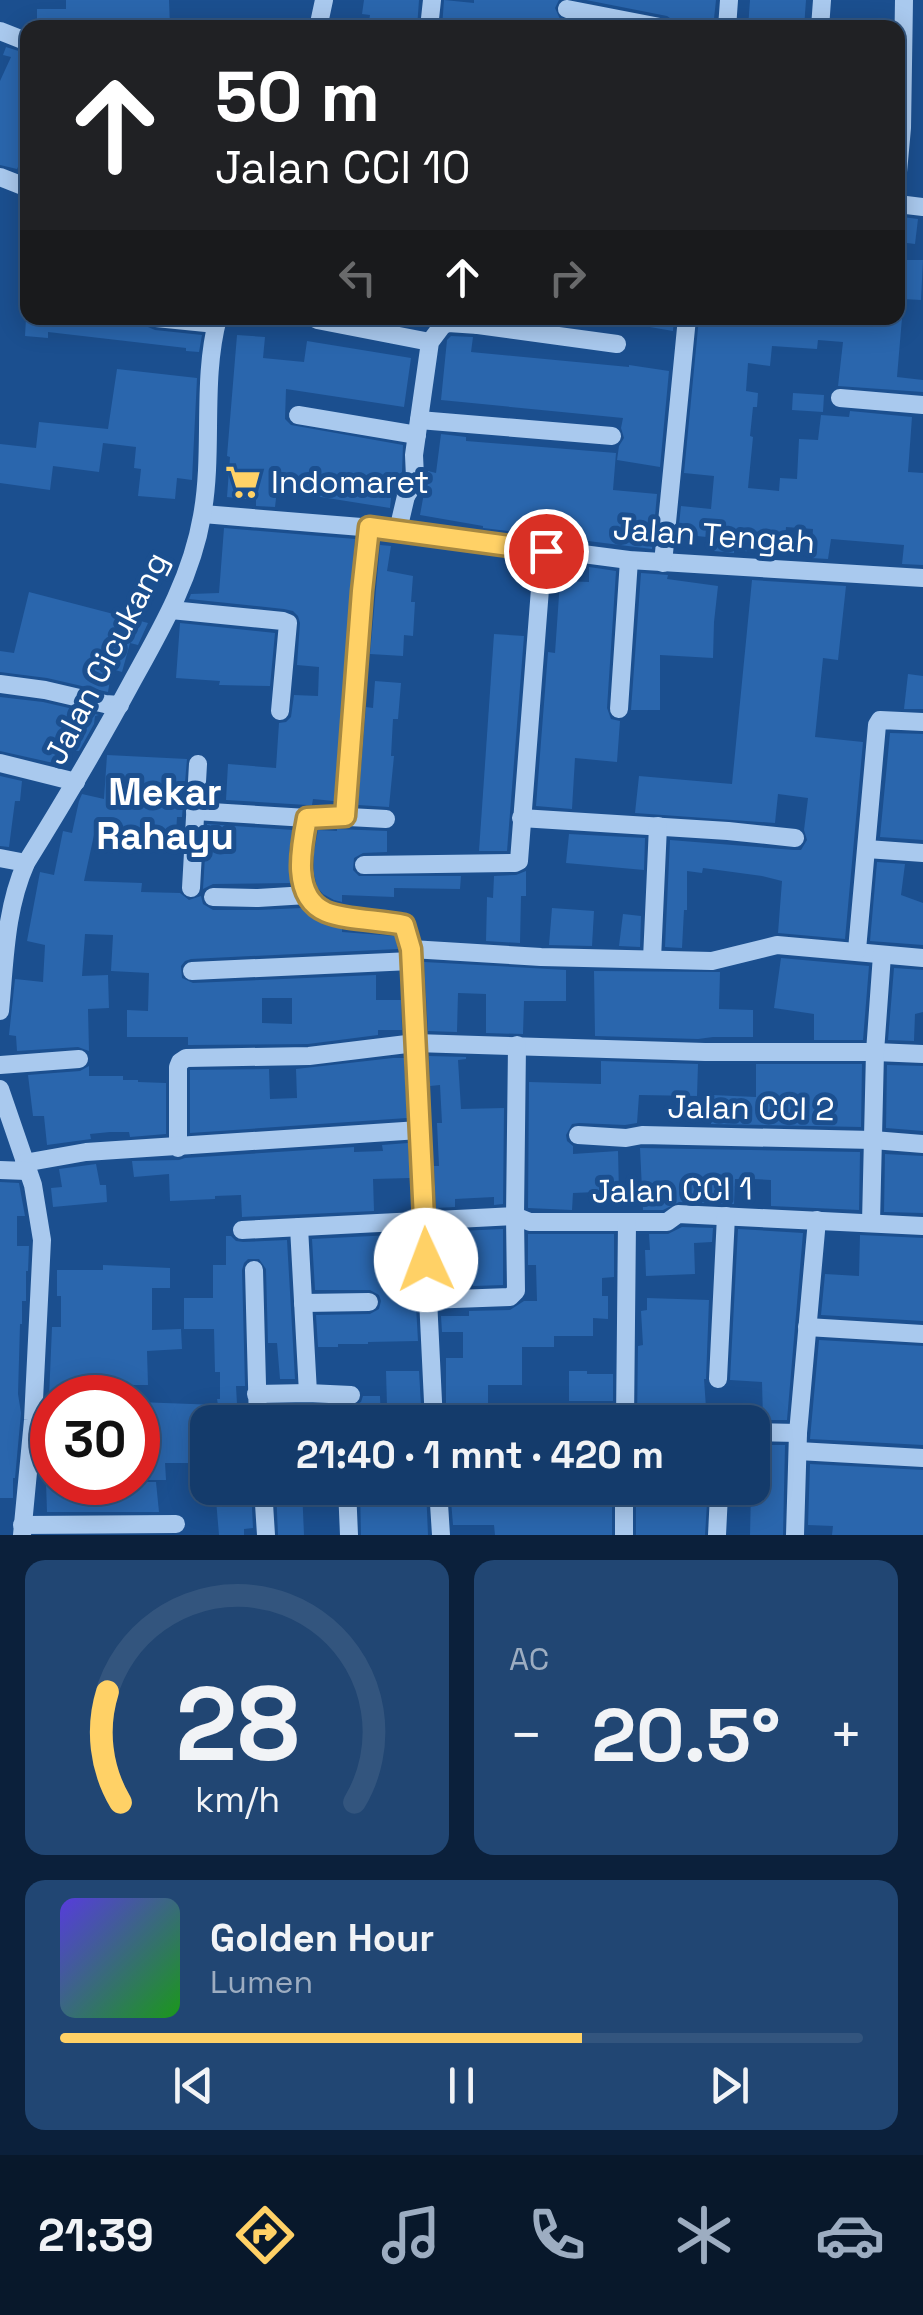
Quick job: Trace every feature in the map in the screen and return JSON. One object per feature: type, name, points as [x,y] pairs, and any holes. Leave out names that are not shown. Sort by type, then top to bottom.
[{"type":"street","points":[[567,12],[616,20]]},
{"type":"street","name":"Jalan Cicukang","points":[[0,1011],[4,931],[16,885],[120,705],[188,571],[203,514],[210,372],[216,325]]},
{"type":"street","points":[[382,325],[430,342]]},
{"type":"street","points":[[398,530],[406,496],[407,467],[414,456],[430,342],[444,325]]},
{"type":"street","points":[[504,325],[617,344]]},
{"type":"street","points":[[663,563],[686,325]]},
{"type":"street","points":[[840,398],[923,405]]},
{"type":"street","points":[[298,414],[418,428],[612,436]]},
{"type":"street","name":"Jalan Tengah","points":[[203,514],[398,530],[663,563],[923,578]]},
{"type":"street","points":[[345,816],[369,527]]},
{"type":"street","points":[[364,865],[519,861],[546,551]]},
{"type":"street","points":[[618,708],[630,560]]},
{"type":"street","points":[[170,610],[288,623],[280,710]]},
{"type":"street","points":[[0,684],[120,705]]},
{"type":"street","points":[[857,950],[878,722],[923,722]]},
{"type":"street","points":[[0,763],[76,782]]},
{"type":"street","points":[[191,888],[198,764]]},
{"type":"street","points":[[195,811],[386,819]]},
{"type":"street","points":[[307,818],[301,874],[307,895],[315,905],[332,914],[404,925],[411,955],[433,1405]]},
{"type":"street","points":[[522,818],[795,838]]},
{"type":"street","points":[[652,959],[658,826]]},
{"type":"street","points":[[867,849],[923,853]]},
{"type":"street","points":[[0,858],[26,863]]},
{"type":"street","points":[[213,897],[307,895]]},
{"type":"street","points":[[192,971],[411,955],[712,962],[777,945],[923,958]]},
{"type":"street","points":[[871,1222],[875,1052],[882,955]]},
{"type":"street","points":[[178,1148],[178,1067],[186,1058],[309,1056],[415,1043],[923,1054]]},
{"type":"street","points":[[427,1300],[514,1294],[517,1046]]},
{"type":"street","points":[[0,1065],[79,1059]]},
{"type":"street","points":[[0,1091],[26,1167],[42,1240],[34,1420],[22,1530],[176,1524]]},
{"type":"street","points":[[0,1170],[86,1152],[419,1130]]},
{"type":"street","name":"Jalan CCI 2","points":[[578,1135],[923,1144]]},
{"type":"street","name":"Jalan CCI 1","points":[[242,1230],[514,1216],[530,1222],[667,1222],[678,1214],[923,1226]]},
{"type":"street","points":[[718,1379],[726,1216]]},
{"type":"street","points":[[795,1535],[798,1442],[816,1220]]},
{"type":"street","points":[[626,1405],[627,1222]]},
{"type":"street","points":[[299,1227],[308,1393]]},
{"type":"street","points":[[254,1270],[257,1405]]},
{"type":"street","points":[[303,1303],[369,1302]]},
{"type":"street","points":[[807,1327],[923,1334]]},
{"type":"street","points":[[256,1394],[351,1395]]},
{"type":"street","points":[[770,1436],[923,1458]]},
{"type":"street","points":[[263,1505],[266,1535]]},
{"type":"street","points":[[348,1505],[350,1535]]},
{"type":"street","points":[[439,1505],[442,1535]]},
{"type":"street","points":[[624,1505],[624,1535]]},
{"type":"street","points":[[717,1535],[718,1505]]},
{"type":"building","points":[[66,0],[169,0],[170,20],[37,20],[37,9],[66,9]]},
{"type":"building","points":[[364,0],[419,0],[418,20],[369,20],[370,15],[362,14]]},
{"type":"building","points":[[444,0],[559,0],[555,8],[564,20],[443,20]]},
{"type":"building","points":[[586,0],[716,0],[714,20],[673,20]]},
{"type":"building","points":[[750,0],[806,0],[805,20],[749,20]]},
{"type":"building","points":[[6,47],[20,51],[17,169],[0,165],[0,81],[11,57],[3,55]]},
{"type":"building","points":[[905,217],[918,219],[915,244],[905,243]]},
{"type":"building","points":[[905,260],[923,260],[921,300],[905,299]]},
{"type":"building","points":[[26,325],[146,325],[155,330],[202,335],[199,352],[48,332],[48,338],[25,336]]},
{"type":"building","points":[[638,325],[673,325],[673,331]]},
{"type":"building","points":[[698,325],[901,325],[897,377],[923,380],[923,392],[838,386],[843,342],[818,340],[817,349],[772,346],[770,366],[748,363],[746,391],[758,393],[757,407],[753,407],[748,488],[779,491],[780,478],[797,479],[799,439],[818,440],[821,415],[849,417],[850,411],[912,417],[908,472],[923,473],[923,565],[902,564],[904,545],[831,539],[828,559],[811,558],[813,529],[786,527],[785,542],[766,540],[764,553],[714,551],[716,538],[678,534],[681,506],[711,509],[714,476],[684,473]]},
{"type":"building","points":[[237,335],[265,337],[263,358],[304,362],[307,341],[411,358],[404,407],[286,389],[285,419],[291,425],[403,445],[402,472],[393,480],[390,508],[277,490],[275,507],[227,497]]},
{"type":"building","points":[[451,336],[473,337],[471,352],[669,371],[660,467],[617,460],[624,438],[623,418],[441,400],[447,340]]},
{"type":"building","points":[[117,369],[197,378],[192,480],[177,478],[175,499],[138,496],[141,469],[134,468],[136,447],[103,443],[99,472],[53,466],[50,490],[0,483],[0,444],[36,448],[39,422],[108,429]]},
{"type":"building","points":[[793,393],[824,395],[823,412],[792,410]]},
{"type":"building","points":[[441,434],[466,437],[466,441],[616,453],[613,490],[657,494],[652,549],[483,528],[420,515],[428,471],[436,473]]},
{"type":"building","points":[[224,528],[355,539],[334,801],[313,799],[312,805],[307,805],[226,800],[228,764],[276,768],[279,723],[291,717],[294,695],[318,696],[319,667],[297,665],[300,623],[293,611],[189,599],[191,594],[219,593]]},
{"type":"building","points":[[380,545],[391,546],[387,571],[413,576],[413,636],[404,635],[403,656],[370,654]]},
{"type":"building","points":[[589,567],[616,571],[607,708],[611,719],[620,721],[617,762],[575,758],[572,809],[536,806],[548,652],[555,653],[560,581],[589,582]]},
{"type":"building","points":[[641,573],[718,586],[713,658],[660,655],[660,710],[631,710]]},
{"type":"building","points":[[752,580],[846,586],[838,660],[823,658],[815,737],[863,742],[845,939],[778,933],[782,881],[703,868],[702,873],[687,871],[682,948],[665,947],[670,840],[801,850],[807,840],[804,830],[808,798],[778,794],[775,823],[635,813],[639,776],[732,784]]},
{"type":"building","points":[[29,592],[148,623],[138,645],[130,643],[122,672],[112,669],[108,692],[0,672],[0,651],[14,653]]},
{"type":"building","points":[[180,623],[275,633],[270,686],[219,685],[220,681],[176,678]]},
{"type":"building","points":[[494,634],[524,636],[507,851],[479,851]]},
{"type":"building","points":[[908,674],[923,676],[923,709],[904,709]]},
{"type":"building","points":[[375,681],[401,683],[398,719],[393,719],[389,807],[358,805],[366,707],[373,708]]},
{"type":"building","points":[[0,697],[99,715],[95,716],[79,751],[66,750],[64,764],[49,762],[0,751]]},
{"type":"building","points":[[890,733],[923,734],[923,840],[880,837]]},
{"type":"building","points":[[107,755],[187,759],[182,817],[177,817],[176,834],[142,831],[141,849],[118,847],[118,840],[94,835],[84,881],[142,883],[141,892],[180,893],[189,900],[201,896],[203,904],[213,910],[302,908],[324,923],[342,927],[342,932],[395,936],[398,949],[191,959],[181,966],[182,978],[193,983],[376,975],[376,1000],[401,1000],[402,1030],[378,1030],[378,1035],[308,1044],[188,1045],[188,1037],[127,1037],[127,1010],[148,1011],[149,973],[111,971],[113,935],[85,934],[82,976],[108,975],[109,1008],[88,1009],[89,1051],[78,1047],[17,1051],[16,1036],[9,1035],[15,979],[43,982],[45,945],[27,941],[40,872],[54,875],[63,831],[72,833],[82,794],[104,799]],"holes":[[[262,998],[292,998],[292,1024],[262,1023]]]},
{"type":"building","points":[[0,776],[22,781],[20,801],[15,801],[9,847],[0,846]]},
{"type":"building","points":[[207,824],[293,830],[289,851],[291,883],[213,884],[203,889]]},
{"type":"building","points":[[318,830],[387,831],[387,852],[363,853],[354,858],[353,870],[359,876],[461,876],[460,889],[394,888],[394,897],[342,895],[342,902],[334,900],[317,887],[314,852]]},
{"type":"building","points":[[569,834],[645,838],[644,870],[566,863]]},
{"type":"building","points":[[877,862],[905,864],[901,895],[923,903],[923,945],[870,941]]},
{"type":"building","points":[[526,871],[520,943],[486,941],[487,897],[493,898],[494,876]]},
{"type":"building","points":[[552,908],[594,911],[592,946],[549,945]]},
{"type":"building","points":[[623,914],[641,916],[640,947],[619,946]]},
{"type":"building","points":[[781,958],[869,966],[863,1040],[814,1040],[814,1014],[774,1008]]},
{"type":"building","points":[[424,962],[566,970],[566,1001],[524,1001],[523,1034],[486,1033],[486,994],[458,993],[457,1032],[428,1031]]},
{"type":"building","points":[[894,968],[923,970],[923,1012],[915,1014],[914,1041],[888,1040]]},
{"type":"building","points":[[594,971],[720,972],[719,1009],[753,1010],[753,1037],[595,1036]]},
{"type":"building","points":[[429,1056],[466,1057],[458,1060],[461,1109],[504,1108],[503,1204],[494,1205],[494,1197],[455,1199],[455,1207],[436,1208],[437,1123],[442,1123],[440,1085],[430,1086]]},
{"type":"building","points":[[404,1058],[407,1118],[190,1133],[190,1070],[269,1069],[270,1099],[297,1098],[296,1069]]},
{"type":"building","points":[[601,1061],[698,1064],[697,1096],[639,1095],[637,1123],[572,1124],[566,1135],[573,1154],[618,1151],[619,1191],[573,1193],[572,1210],[528,1208],[529,1082],[601,1084]]},
{"type":"building","points":[[756,1064],[862,1064],[861,1127],[711,1124],[712,1095],[756,1097]]},
{"type":"building","points":[[887,1065],[923,1066],[923,1131],[886,1128]]},
{"type":"building","points":[[89,1066],[89,1076],[123,1076],[123,1080],[166,1083],[166,1134],[130,1137],[129,1132],[110,1132],[90,1134],[91,1139],[47,1145],[44,1116],[33,1116],[28,1075],[80,1071]]},
{"type":"building","points":[[408,1143],[410,1178],[373,1179],[374,1211],[242,1217],[241,1195],[170,1201],[169,1174],[134,1177],[132,1161],[354,1147],[354,1152],[383,1151],[382,1145]]},
{"type":"building","points":[[640,1148],[860,1152],[859,1210],[771,1206],[771,1180],[735,1179],[734,1204],[679,1202],[663,1210],[643,1210]]},
{"type":"building","points":[[885,1154],[923,1156],[923,1213],[884,1212]]},
{"type":"building","points":[[96,1164],[100,1185],[106,1185],[107,1202],[53,1207],[51,1188],[62,1187],[59,1169]]},
{"type":"building","points":[[0,1182],[19,1183],[25,1216],[17,1216],[17,1246],[29,1246],[26,1301],[22,1301],[20,1324],[21,1413],[13,1498],[0,1498]]},
{"type":"building","points":[[682,1227],[713,1228],[712,1242],[694,1243],[695,1274],[646,1276],[649,1234],[668,1234]]},
{"type":"building","points":[[503,1229],[503,1285],[473,1286],[473,1254],[438,1255],[437,1232]]},
{"type":"building","points":[[738,1229],[803,1233],[787,1420],[770,1420],[770,1405],[763,1405],[762,1382],[730,1380]]},
{"type":"building","points":[[412,1234],[418,1341],[318,1347],[316,1315],[370,1314],[379,1309],[381,1301],[370,1290],[315,1290],[312,1239]]},
{"type":"building","points":[[528,1234],[614,1234],[614,1277],[602,1278],[602,1296],[608,1296],[608,1319],[593,1318],[593,1336],[554,1336],[554,1347],[522,1347],[522,1385],[488,1385],[488,1405],[446,1405],[446,1358],[463,1358],[463,1332],[442,1332],[441,1316],[510,1310],[524,1301],[537,1301],[536,1265],[528,1265]]},
{"type":"building","points":[[860,1235],[923,1238],[923,1321],[821,1315],[825,1274],[859,1276]]},
{"type":"building","points":[[226,1236],[243,1242],[287,1240],[295,1379],[280,1379],[277,1343],[268,1343],[266,1269],[259,1259],[248,1259],[242,1270],[245,1386],[236,1386],[237,1405],[218,1405],[220,1372],[215,1372],[214,1329],[184,1329],[184,1298],[213,1298],[213,1265],[226,1265]]},
{"type":"building","points":[[103,1265],[170,1268],[170,1288],[152,1288],[152,1330],[181,1329],[182,1349],[147,1351],[148,1375],[50,1375],[52,1327],[61,1327],[57,1270],[103,1270]]},
{"type":"building","points":[[647,1298],[709,1300],[706,1405],[637,1405],[638,1346],[643,1345],[641,1311],[647,1310]]},
{"type":"building","points":[[819,1340],[923,1346],[923,1445],[810,1439]]},
{"type":"building","points":[[386,1371],[419,1371],[421,1405],[387,1405]]},
{"type":"building","points":[[569,1371],[613,1374],[613,1401],[569,1401]]},
{"type":"building","points":[[363,1396],[380,1396],[380,1405],[355,1405]]},
{"type":"building","points":[[160,1403],[218,1405],[190,1405],[190,1463],[165,1463],[166,1480],[160,1480]]},
{"type":"building","points":[[770,1445],[785,1445],[783,1535],[750,1535],[751,1505],[770,1505]]},
{"type":"building","points":[[810,1464],[923,1470],[923,1535],[832,1535],[833,1526],[808,1525]]},
{"type":"building","points":[[47,1505],[158,1505],[159,1512],[47,1512]]},
{"type":"building","points":[[216,1505],[252,1505],[253,1528],[244,1529],[244,1535],[219,1535]]},
{"type":"building","points":[[277,1505],[303,1505],[304,1535],[278,1535]]},
{"type":"building","points":[[360,1505],[427,1505],[428,1535],[361,1535]]},
{"type":"building","points":[[451,1505],[612,1505],[612,1535],[495,1535],[494,1525],[453,1525]]},
{"type":"building","points":[[636,1505],[707,1505],[705,1535],[636,1535]]},
{"type":"place","name":"Indomaret","points":[[243,482]]},
{"type":"district","name":"Mekar Rahayu","points":[[165,814]]},
{"type":"route","points":[[426,1260],[408,932],[404,925],[332,914],[315,905],[307,895],[301,874],[302,843],[307,818],[345,816],[369,527],[546,551]]}]
